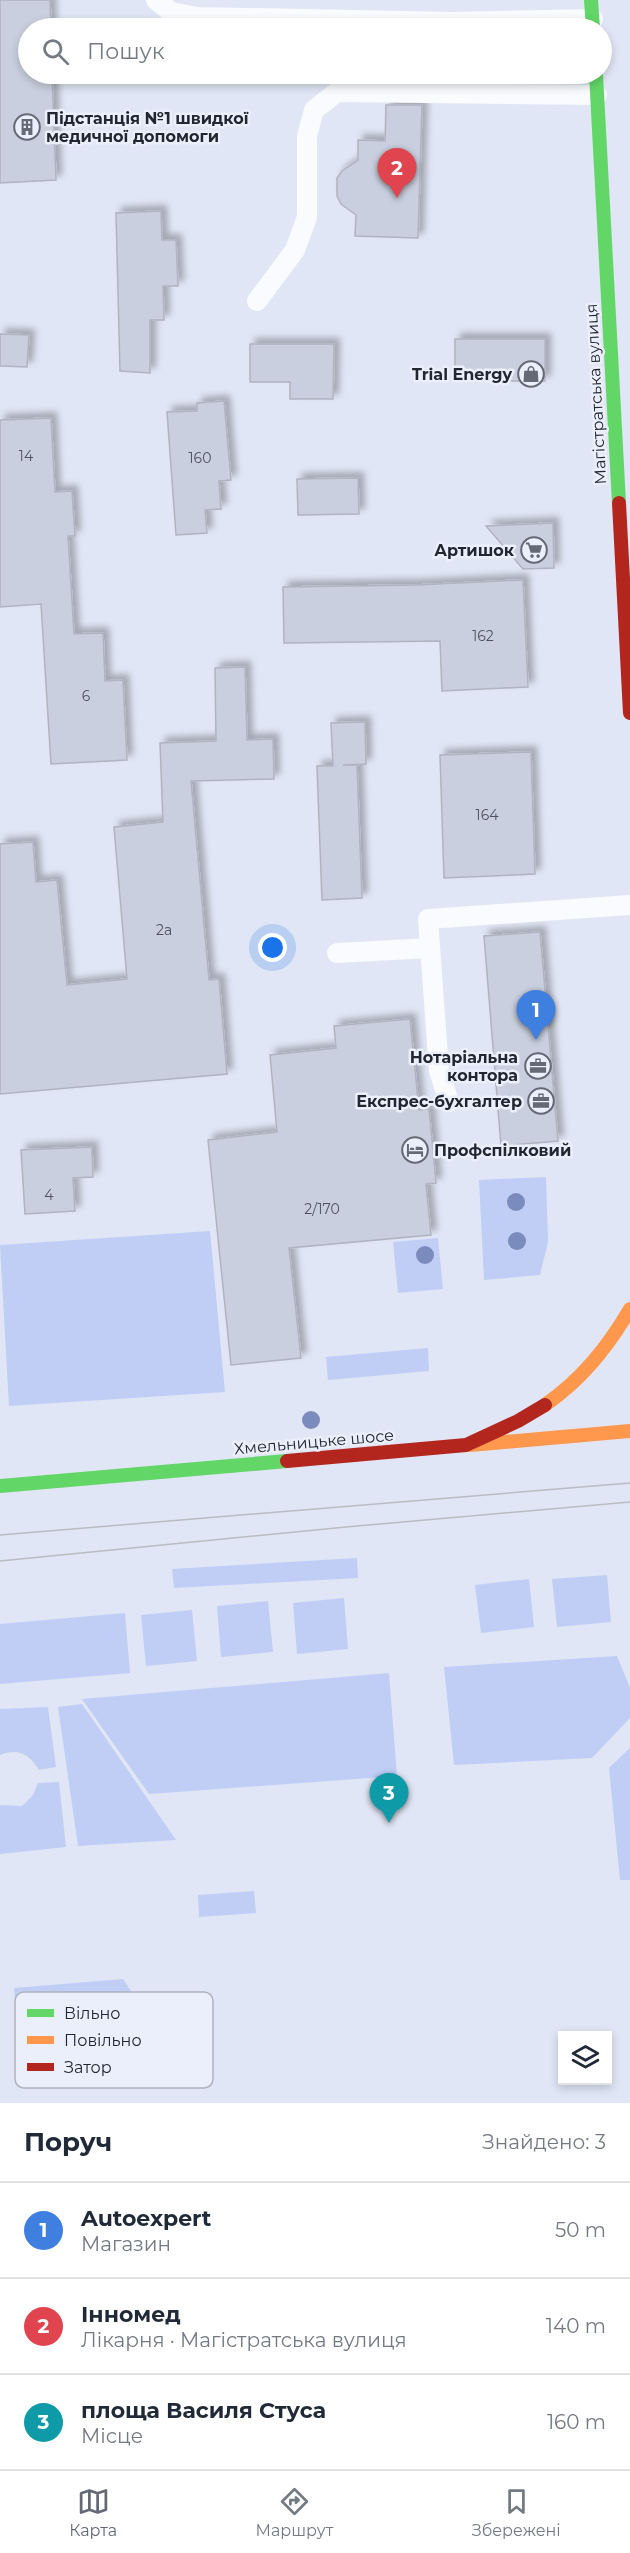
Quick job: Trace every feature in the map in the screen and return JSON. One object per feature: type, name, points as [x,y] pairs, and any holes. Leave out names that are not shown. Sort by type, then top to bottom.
[{"type":"main road","name":"Магістратська вулиця","points":[[596,84],[630,713]]},
{"type":"main road","points":[[466,1445],[511,1427],[551,1403],[587,1372],[616,1335],[630,1309]]},
{"type":"main road","name":"Хмельницьке шосе","points":[[0,1486],[630,1431]]},
{"type":"lane","points":[[156,0],[171,12],[198,17],[249,18]]},
{"type":"lane","points":[[545,18],[592,16]]},
{"type":"lane","points":[[257,301],[295,250],[307,217],[307,136],[314,110],[337,92],[597,95]]},
{"type":"lane","points":[[449,1102],[439,1071],[428,919],[630,905]]},
{"type":"lane","points":[[337,953],[430,948]]},
{"type":"shaded area","points":[[546,1177],[548,1242],[540,1275],[484,1280],[479,1180]]},
{"type":"shaded area","points":[[210,1231],[225,1392],[9,1406],[0,1245]]},
{"type":"shaded area","points":[[438,1238],[443,1289],[398,1293],[393,1242]]},
{"type":"shaded area","points":[[428,1348],[429,1371],[328,1380],[326,1357]]},
{"type":"shaded area","points":[[357,1558],[358,1578],[174,1588],[172,1569]]},
{"type":"shaded area","points":[[607,1575],[611,1622],[557,1627],[552,1579]]},
{"type":"shaded area","points":[[529,1579],[534,1627],[481,1633],[475,1585]]},
{"type":"shaded area","points":[[344,1598],[348,1649],[297,1654],[293,1603]]},
{"type":"shaded area","points":[[268,1601],[273,1652],[221,1657],[217,1606]]},
{"type":"shaded area","points":[[192,1610],[197,1661],[146,1666],[141,1615]]},
{"type":"shaded area","points":[[125,1613],[130,1673],[0,1684],[0,1624]]},
{"type":"shaded area","points":[[617,1656],[630,1688],[630,1718],[592,1758],[454,1765],[444,1667]]},
{"type":"shaded area","points":[[389,1673],[397,1776],[149,1794],[82,1699]]},
{"type":"shaded area","points":[[82,1704],[176,1840],[78,1846],[58,1707]]},
{"type":"shaded area","points":[[48,1707],[56,1767],[39,1770],[27,1756],[18,1752],[0,1755],[0,1709]]},
{"type":"shaded area","points":[[630,1748],[630,1880],[620,1880],[609,1768]]},
{"type":"shaded area","points":[[59,1782],[66,1847],[0,1854],[0,1805],[22,1806],[33,1795],[38,1783]]},
{"type":"shaded area","points":[[254,1891],[256,1913],[199,1917],[198,1895]]},
{"type":"shaded area","points":[[123,1979],[132,1992],[15,1992],[15,1999],[14,1988]]},
{"type":"building","name":"Підстанція №1 швидкої медичної допомоги","points":[[0,0],[50,0],[51,18],[18,18],[18,84],[52,84],[56,180],[0,183]]},
{"type":"building","points":[[386,105],[422,105],[418,238],[355,236],[356,215],[341,204],[337,196],[337,178],[342,171],[358,160],[358,140],[385,141]]},
{"type":"building","points":[[161,211],[162,240],[176,240],[178,286],[163,286],[164,320],[150,320],[150,373],[120,371],[116,213]]},
{"type":"building","points":[[0,334],[29,335],[27,367],[0,366]]},
{"type":"building","points":[[455,339],[545,339],[545,381],[455,381]]},
{"type":"building","points":[[250,344],[334,344],[333,399],[290,399],[290,382],[250,382]]},
{"type":"building","points":[[224,401],[231,480],[219,481],[221,509],[205,510],[207,533],[176,535],[167,412],[197,411],[197,403]]},
{"type":"building","points":[[51,418],[55,492],[72,491],[75,536],[68,536],[74,634],[103,633],[105,681],[123,680],[127,760],[51,764],[41,604],[0,607],[0,420]]},
{"type":"building","points":[[358,478],[359,514],[298,515],[297,479]]},
{"type":"building","points":[[553,523],[554,568],[523,569],[486,526]]},
{"type":"building","points":[[523,580],[528,687],[442,691],[440,641],[284,643],[283,587],[416,585]]},
{"type":"building","points":[[245,667],[247,740],[273,739],[274,779],[191,781],[209,980],[219,979],[227,1074],[0,1094],[0,844],[33,842],[36,882],[57,880],[67,985],[127,979],[114,827],[163,822],[160,743],[216,741],[215,668]]},
{"type":"building","points":[[365,722],[366,764],[343,765],[357,765],[362,898],[322,900],[317,766],[333,766],[331,723]]},
{"type":"building","points":[[531,752],[535,874],[444,878],[440,755]]},
{"type":"building","points":[[540,932],[558,1141],[501,1146],[484,936]]},
{"type":"building","points":[[410,1019],[419,1110],[429,1109],[436,1183],[426,1184],[431,1235],[289,1248],[301,1358],[231,1365],[208,1140],[277,1132],[270,1055],[336,1048],[334,1026]]},
{"type":"building","points":[[92,1147],[93,1177],[73,1178],[75,1211],[25,1214],[21,1150]]},
{"type":"tram line","points":[[0,1535],[630,1483]]},
{"type":"tram line","points":[[0,1561],[630,1502]]},
{"type":"traffic: fast","points":[[591,0],[592,18]]},
{"type":"traffic: fast","points":[[597,84],[619,503]]},
{"type":"traffic: fast","points":[[0,1486],[287,1461]]},
{"type":"traffic: slow","points":[[545,1405],[571,1385],[593,1362],[630,1309]]},
{"type":"traffic: slow","points":[[470,1445],[630,1431]]},
{"type":"traffic: jam","points":[[619,503],[630,713]]},
{"type":"traffic: jam","points":[[287,1461],[466,1445],[518,1421],[545,1405]]},
{"type":"place","name":"Підстанція №1 швидкої медичної допомоги","points":[[27,127]]},
{"type":"place","name":"Інномед","points":[[397,198]]},
{"type":"place","name":"Trial Energy","points":[[531,374]]},
{"type":"place","name":"Артишок","points":[[534,550]]},
{"type":"place","name":"Autoexpert","points":[[536,1040]]},
{"type":"place","name":"Нотаріальна контора","points":[[538,1066]]},
{"type":"place","name":"Експрес-бухгалтер","points":[[541,1101]]},
{"type":"place","name":"Профспілковий","points":[[415,1150]]},
{"type":"place","name":"площа Василя Стуса","points":[[389,1823]]}]
